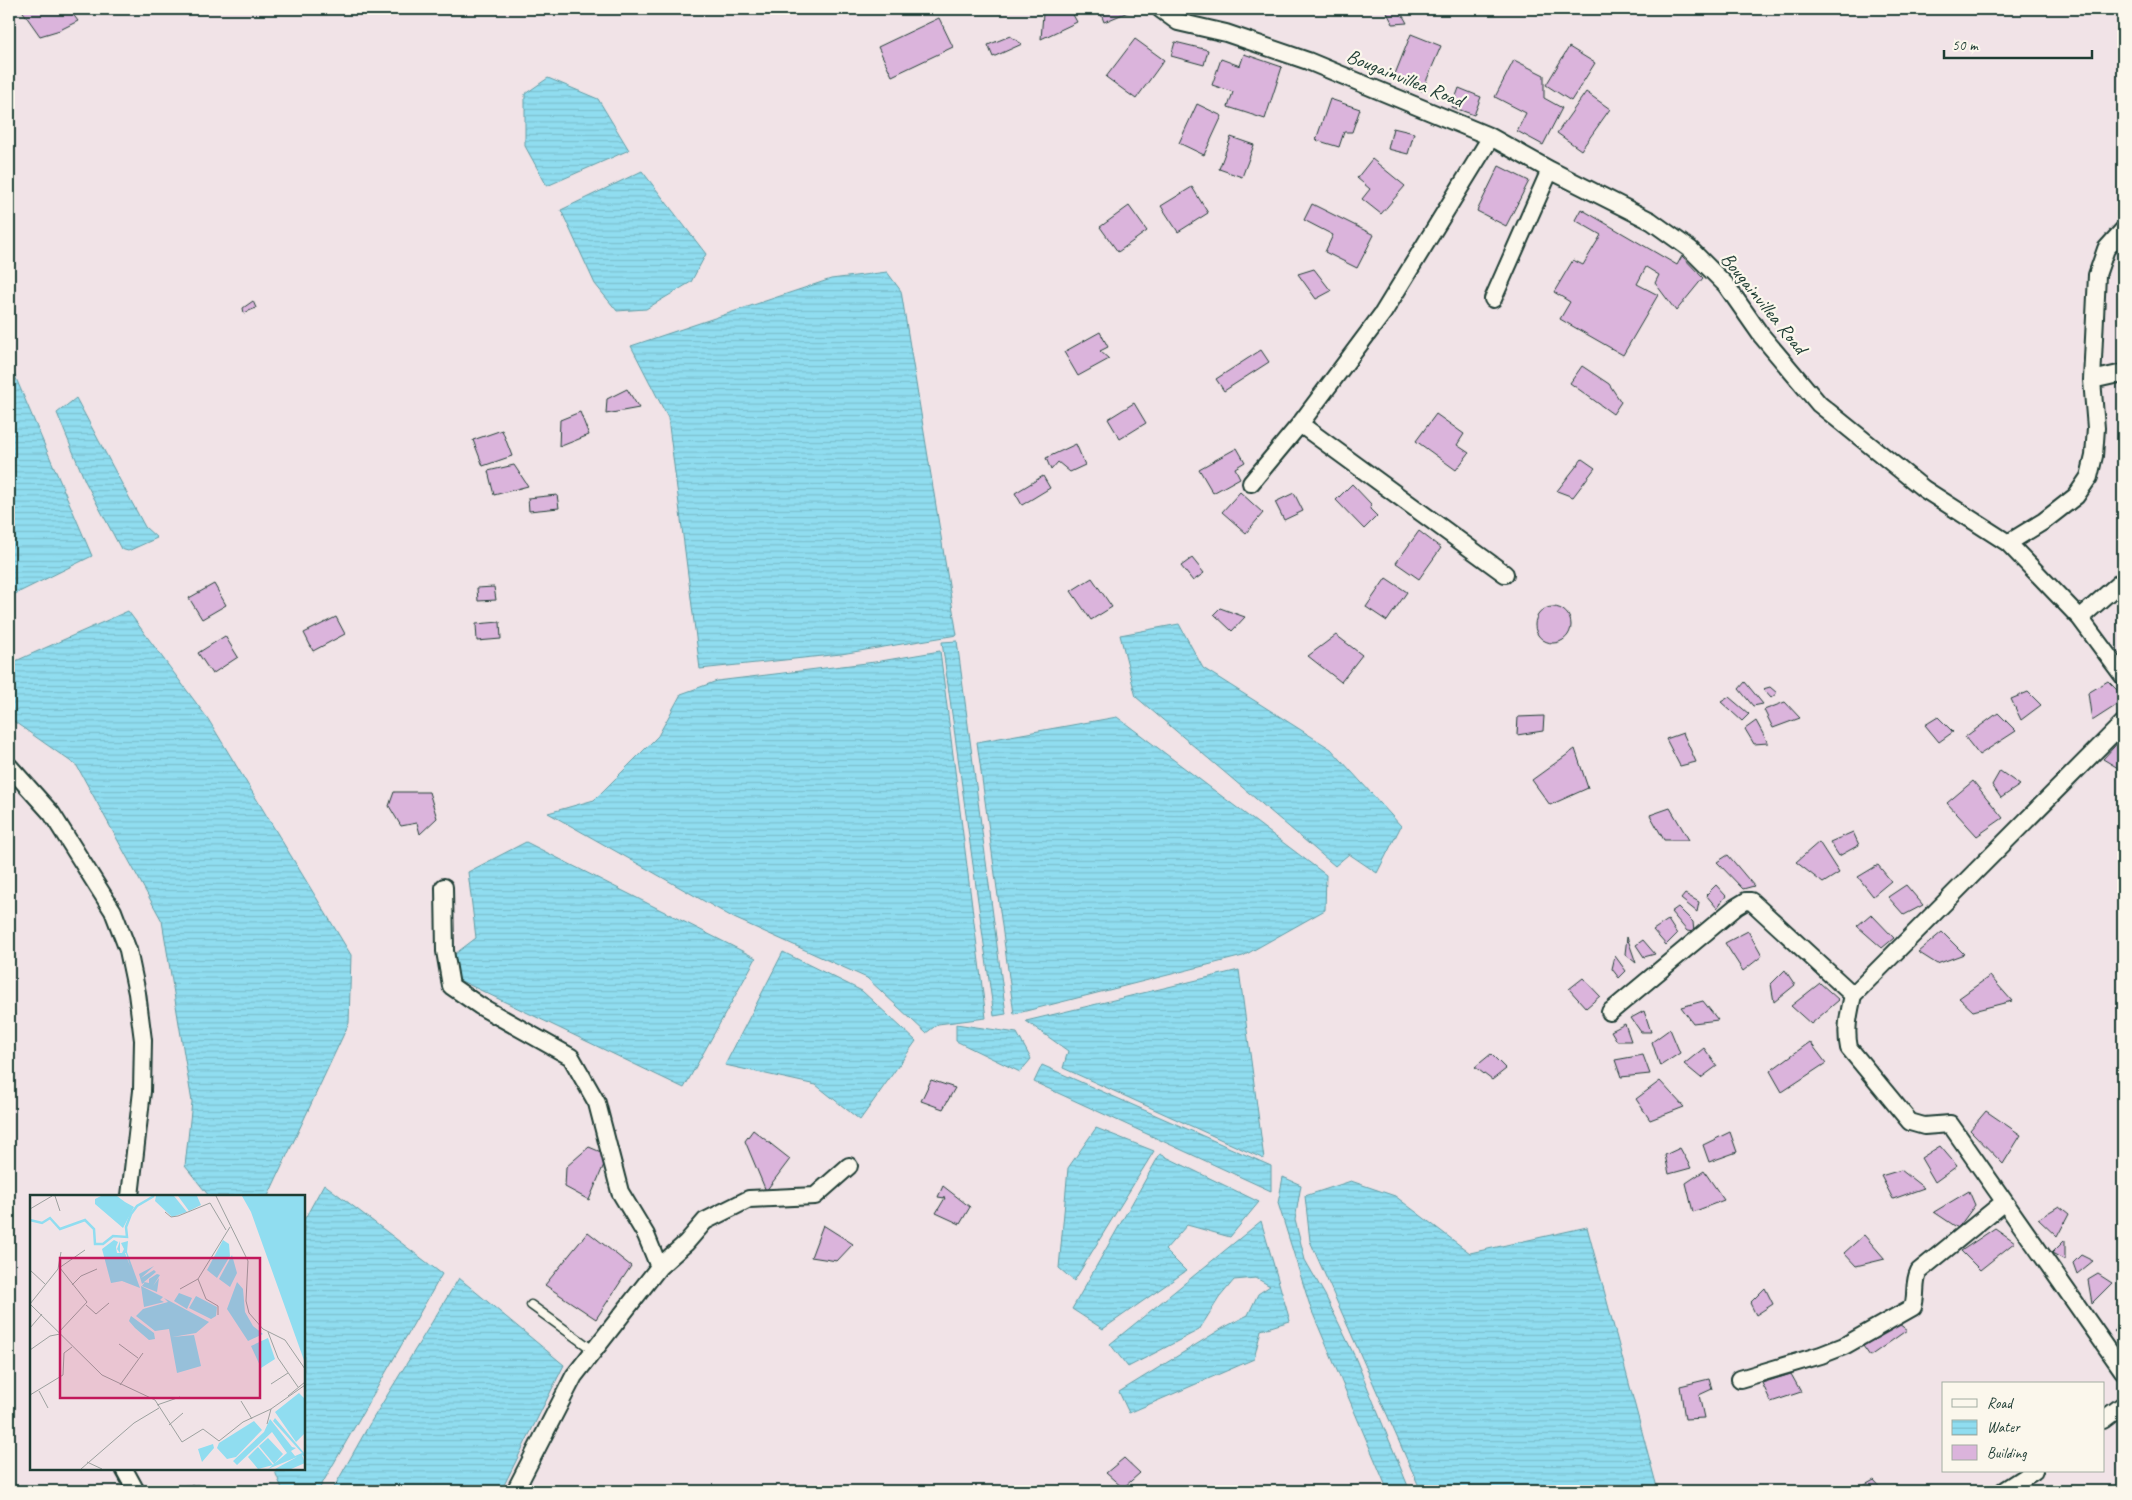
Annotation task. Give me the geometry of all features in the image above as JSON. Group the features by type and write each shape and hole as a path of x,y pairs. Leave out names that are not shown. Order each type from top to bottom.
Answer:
{"street":[{"name":"Bougainvillea Road","path":"1160,9 1178,22 1226,34 1308,61 1491,137 1550,170 1651,221 1690,249 1726,285 1761,335 1819,404 1924,489 2008,543 2080,618 2123,676"},
{"path":"1251,482 1300,424 1384,313 1491,137"},
{"path":"1493,299 1550,170"},
{"path":"2008,543 2044,521 2076,496 2089,477 2094,456 2096,428 2092,380 2097,275 2106,249 2123,230"},
{"path":"2092,380 2123,373"},
{"path":"1300,424 1504,574"},
{"path":"2080,618 2123,580"},
{"path":"2123,723 1853,995 1846,1024 1846,1037 1850,1048 1910,1122 1924,1126 1950,1124 2123,1371"},
{"path":"9,766 52,814 113,911 128,950 137,993 143,1040 142,1091 130,1195"},
{"path":"444,887 445,952 452,986 480,1006 571,1057 597,1103 620,1192 646,1235 659,1267"},
{"path":"1610,1012 1736,907 1746,901 1751,901 1853,995"},
{"path":"515,1491 566,1390 593,1350 659,1267 686,1243 705,1221 749,1199 815,1196 849,1166"},
{"path":"1740,1379 1821,1355 1844,1346 1913,1307 1915,1301 1915,1279 1919,1271 2004,1202"},
{"path":"2104,1419 2123,1405"},
{"path":"125,1470 136,1491"},
{"path":"2003,1491 2032,1472"}],"lane":[{"path":"531,1305 593,1350"},
{"path":"169,1491 197,1490"}],"water":[{"path":"548,78 598,99 629,150 547,186 525,146 525,94"},
{"path":"642,171 706,254 691,282 646,309 617,311 595,284 561,210"},
{"path":"887,272 901,291 957,635 841,654 700,669 668,418 631,346 831,279"},
{"path":"9,362 92,556 9,597"},
{"path":"76,398 145,527 157,538 128,551 121,549 85,481 57,413"},
{"path":"128,611 208,719 351,955 349,1023 268,1195 208,1195 185,1166 192,1102 162,921 77,766 9,718 9,664"},
{"path":"1179,624 1203,668 1331,749 1401,826 1377,873 1349,854 1335,866 1136,697 1120,635"},
{"path":"957,641 1006,1014 994,1016 942,642"},
{"path":"940,651 986,1018 938,1024 926,1033 867,978 734,918 548,813 594,800 658,736 681,694 717,681 875,662"},
{"path":"1117,717 1326,875 1325,910 1243,956 1014,1014 977,742"},
{"path":"526,842 756,958 684,1088 453,977 451,957 476,938 468,872"},
{"path":"783,952 862,991 916,1041 860,1120 816,1085 725,1065"},
{"path":"1239,970 1264,1159 1063,1068 1068,1051 1026,1021"},
{"path":"956,1024 1017,1033 1031,1059 1020,1072 956,1041"},
{"path":"1042,1065 1271,1166 1271,1191 1034,1082"},
{"path":"1096,1128 1154,1151 1074,1281 1059,1268 1068,1168"},
{"path":"1160,1154 1259,1202 1230,1237 1187,1225 1165,1250 1186,1271 1103,1329 1072,1309"},
{"path":"1283,1177 1301,1185 1295,1220 1305,1260 1325,1295 1355,1357 1410,1491 1388,1491 1311,1309 1278,1203"},
{"path":"1351,1181 1395,1196 1470,1253 1587,1227 1658,1491 1421,1491 1310,1241 1305,1196"},
{"path":"324,1184 442,1274 318,1491 283,1491 274,1470 305,1470 305,1218"},
{"path":"1261,1221 1290,1321 1261,1330 1254,1359 1129,1413 1119,1392 1223,1328 1248,1315 1258,1294 1270,1286 1256,1278 1234,1280 1219,1298 1199,1330 1128,1367 1110,1344"},
{"path":"459,1278 564,1365 501,1491 332,1491 369,1425"}],"building":[{"path":"21,9 69,9 78,21 60,30 40,36"},
{"path":"1055,9 1070,9 1077,22 1041,39 1043,14"},
{"path":"1099,9 1135,9 1104,22"},
{"path":"1385,9 1399,9 1407,23 1393,24"},
{"path":"939,18 953,47 892,76 878,47"},
{"path":"1411,34 1441,46 1422,91 1393,79"},
{"path":"1010,36 1022,44 993,57 988,45"},
{"path":"1135,39 1164,60 1136,99 1106,77"},
{"path":"1175,42 1208,50 1204,65 1171,56"},
{"path":"1569,47 1595,63 1571,101 1546,85"},
{"path":"1244,54 1282,67 1265,119 1228,107 1233,92 1212,85 1221,59 1240,66"},
{"path":"1514,60 1544,75 1544,98 1562,108 1543,145 1517,131 1526,113 1495,97"},
{"path":"1459,88 1481,97 1474,115 1452,107"},
{"path":"1586,92 1610,109 1581,150 1557,133"},
{"path":"1330,99 1360,109 1352,132 1344,132 1339,147 1316,140"},
{"path":"1197,104 1222,116 1204,155 1179,143"},
{"path":"1393,128 1414,133 1408,154 1388,149"},
{"path":"1231,137 1254,145 1242,177 1219,169"},
{"path":"1372,159 1405,186 1381,214 1362,199 1370,189 1357,178"},
{"path":"1499,166 1529,181 1506,226 1477,211"},
{"path":"1192,187 1208,213 1178,232 1161,206"},
{"path":"1312,204 1374,235 1357,268 1325,252 1333,235 1304,220"},
{"path":"1129,206 1147,231 1118,252 1100,227"},
{"path":"1581,209 1677,265 1682,256 1703,278 1676,311 1655,283 1659,275 1646,267 1637,284 1658,295 1623,355 1560,319 1570,302 1554,292 1573,260 1583,265 1601,235 1575,220"},
{"path":"1314,269 1331,291 1316,299 1298,274"},
{"path":"253,301 256,308 244,313 243,308"},
{"path":"1100,332 1108,347 1100,351 1109,359 1078,376 1064,352"},
{"path":"1261,350 1269,362 1224,391 1216,379"},
{"path":"1582,366 1609,384 1621,402 1613,414 1570,383"},
{"path":"627,389 639,408 606,414 607,399"},
{"path":"1134,403 1146,423 1120,439 1108,419"},
{"path":"580,412 589,435 559,447 560,420"},
{"path":"1436,414 1464,434 1457,445 1469,453 1456,470 1416,441"},
{"path":"502,430 512,456 483,466 473,440"},
{"path":"1076,444 1085,465 1070,472 1058,462 1051,470 1046,458"},
{"path":"1237,448 1245,462 1235,468 1240,478 1213,493 1199,469"},
{"path":"1582,459 1595,468 1573,497 1557,491"},
{"path":"514,465 528,486 494,495 488,471"},
{"path":"1043,476 1050,488 1022,505 1015,493"},
{"path":"1352,484 1371,504 1370,509 1377,516 1364,529 1336,500"},
{"path":"1240,492 1263,513 1246,533 1222,512"},
{"path":"1294,493 1303,511 1284,520 1275,502"},
{"path":"557,495 559,508 529,511 528,498"},
{"path":"1419,531 1441,548 1419,579 1396,563"},
{"path":"1192,558 1204,573 1193,581 1181,566"},
{"path":"1092,578 1112,607 1091,620 1071,591"},
{"path":"1386,578 1407,592 1387,621 1366,607"},
{"path":"214,584 226,605 202,619 189,598"},
{"path":"494,587 496,600 478,601 477,588"},
{"path":"1553,607 1566,612 1571,625 1566,638 1553,643 1540,638 1535,625 1540,612"},
{"path":"1220,608 1245,617 1232,631 1214,614"},
{"path":"336,617 345,634 313,651 304,633"},
{"path":"500,622 501,639 477,641 476,624"},
{"path":"1336,635 1362,655 1341,682 1308,656"},
{"path":"225,636 238,657 212,674 198,653"},
{"path":"2108,681 2123,696 2123,701 2092,721 2088,693"},
{"path":"1745,682 1763,704 1753,706 1739,689"},
{"path":"1770,687 1777,693 1771,698 1763,689"},
{"path":"2028,692 2041,705 2021,720 2011,699"},
{"path":"1729,697 1749,714 1742,721 1721,702"},
{"path":"1785,702 1800,718 1773,728 1764,710"},
{"path":"1998,713 2016,731 1979,755 1965,737"},
{"path":"1544,716 1543,731 1517,735 1518,717"},
{"path":"1938,717 1953,732 1939,742 1925,725"},
{"path":"1756,721 1768,743 1754,744 1745,729"},
{"path":"1683,733 1696,762 1680,766 1666,739"},
{"path":"2123,737 2123,771 2103,759"},
{"path":"1575,749 1588,788 1550,805 1532,780"},
{"path":"2000,771 2020,785 2001,798 1992,785"},
{"path":"1973,781 2003,818 1977,836 1947,803"},
{"path":"394,792 429,792 437,818 420,834 417,823 401,826 389,806"},
{"path":"1670,808 1689,840 1664,840 1650,815"},
{"path":"1853,832 1859,845 1839,856 1830,842"},
{"path":"1819,842 1839,873 1823,883 1796,862"},
{"path":"1728,855 1754,886 1743,889 1717,862"},
{"path":"1878,865 1891,881 1873,896 1858,877"},
{"path":"1716,885 1726,896 1717,908 1706,895"},
{"path":"1906,885 1923,905 1904,915 1888,897"},
{"path":"1685,894 1699,902 1697,912 1681,899"},
{"path":"1678,907 1693,922 1694,932 1687,931 1671,912"},
{"path":"1871,914 1894,938 1882,948 1857,926"},
{"path":"1668,920 1677,934 1666,945 1653,930"},
{"path":"1748,931 1762,956 1743,971 1725,943"},
{"path":"1942,932 1964,954 1937,964 1918,952"},
{"path":"1627,937 1636,963 1625,954"},
{"path":"1643,940 1655,954 1644,957 1636,945"},
{"path":"1615,956 1626,971 1619,978 1612,969"},
{"path":"1785,970 1795,985 1774,1002 1771,984"},
{"path":"1990,976 2012,1001 1973,1011 1959,998"},
{"path":"1583,978 1600,996 1586,1008 1569,989"},
{"path":"1820,983 1839,1000 1811,1024 1791,1006"},
{"path":"1703,1001 1718,1020 1693,1023 1681,1007"},
{"path":"1644,1011 1651,1032 1641,1032 1631,1018"},
{"path":"1625,1024 1631,1041 1617,1041 1611,1031"},
{"path":"1670,1029 1680,1053 1660,1066 1652,1042"},
{"path":"1810,1042 1826,1063 1782,1092 1770,1071"},
{"path":"1704,1048 1717,1066 1701,1078 1684,1064"},
{"path":"1491,1054 1506,1069 1492,1080 1475,1067"},
{"path":"1643,1055 1650,1074 1621,1077 1615,1060"},
{"path":"931,1080 955,1088 943,1109 921,1101"},
{"path":"1660,1081 1684,1107 1650,1120 1636,1099"},
{"path":"1986,1111 2021,1135 2003,1164 1970,1130"},
{"path":"753,1130 790,1159 766,1191 745,1141"},
{"path":"1730,1132 1737,1152 1709,1162 1703,1145"},
{"path":"1940,1146 1957,1166 1935,1182 1921,1158"},
{"path":"589,1147 608,1155 589,1200 565,1187 566,1167"},
{"path":"1680,1148 1691,1168 1669,1174 1665,1155"},
{"path":"1901,1170 1924,1188 1893,1199 1881,1176"},
{"path":"1704,1171 1724,1200 1693,1212 1686,1183"},
{"path":"943,1186 970,1207 960,1224 936,1213 945,1198 938,1197"},
{"path":"1969,1191 1975,1205 1958,1228 1934,1212"},
{"path":"2059,1206 2069,1214 2057,1237 2038,1219"},
{"path":"823,1225 853,1244 837,1261 811,1257"},
{"path":"1995,1228 2015,1242 1980,1270 1961,1251"},
{"path":"588,1232 631,1266 596,1319 545,1285"},
{"path":"1864,1235 1885,1259 1856,1266 1844,1253"},
{"path":"2065,1240 2065,1260 2052,1253"},
{"path":"2081,1255 2093,1261 2077,1274 2073,1263"},
{"path":"2098,1274 2112,1283 2092,1303 2088,1280"},
{"path":"1765,1288 1773,1304 1756,1315 1750,1303"},
{"path":"1899,1324 1907,1330 1870,1356 1863,1346"},
{"path":"2123,1325 2123,1340 2114,1331"},
{"path":"1791,1374 1801,1392 1771,1402 1762,1383"},
{"path":"1709,1379 1712,1389 1699,1395 1704,1418 1685,1419 1680,1386"},
{"path":"1124,1458 1140,1473 1123,1488 1106,1473"},
{"path":"1874,1480 1884,1491 1854,1491"}]}
